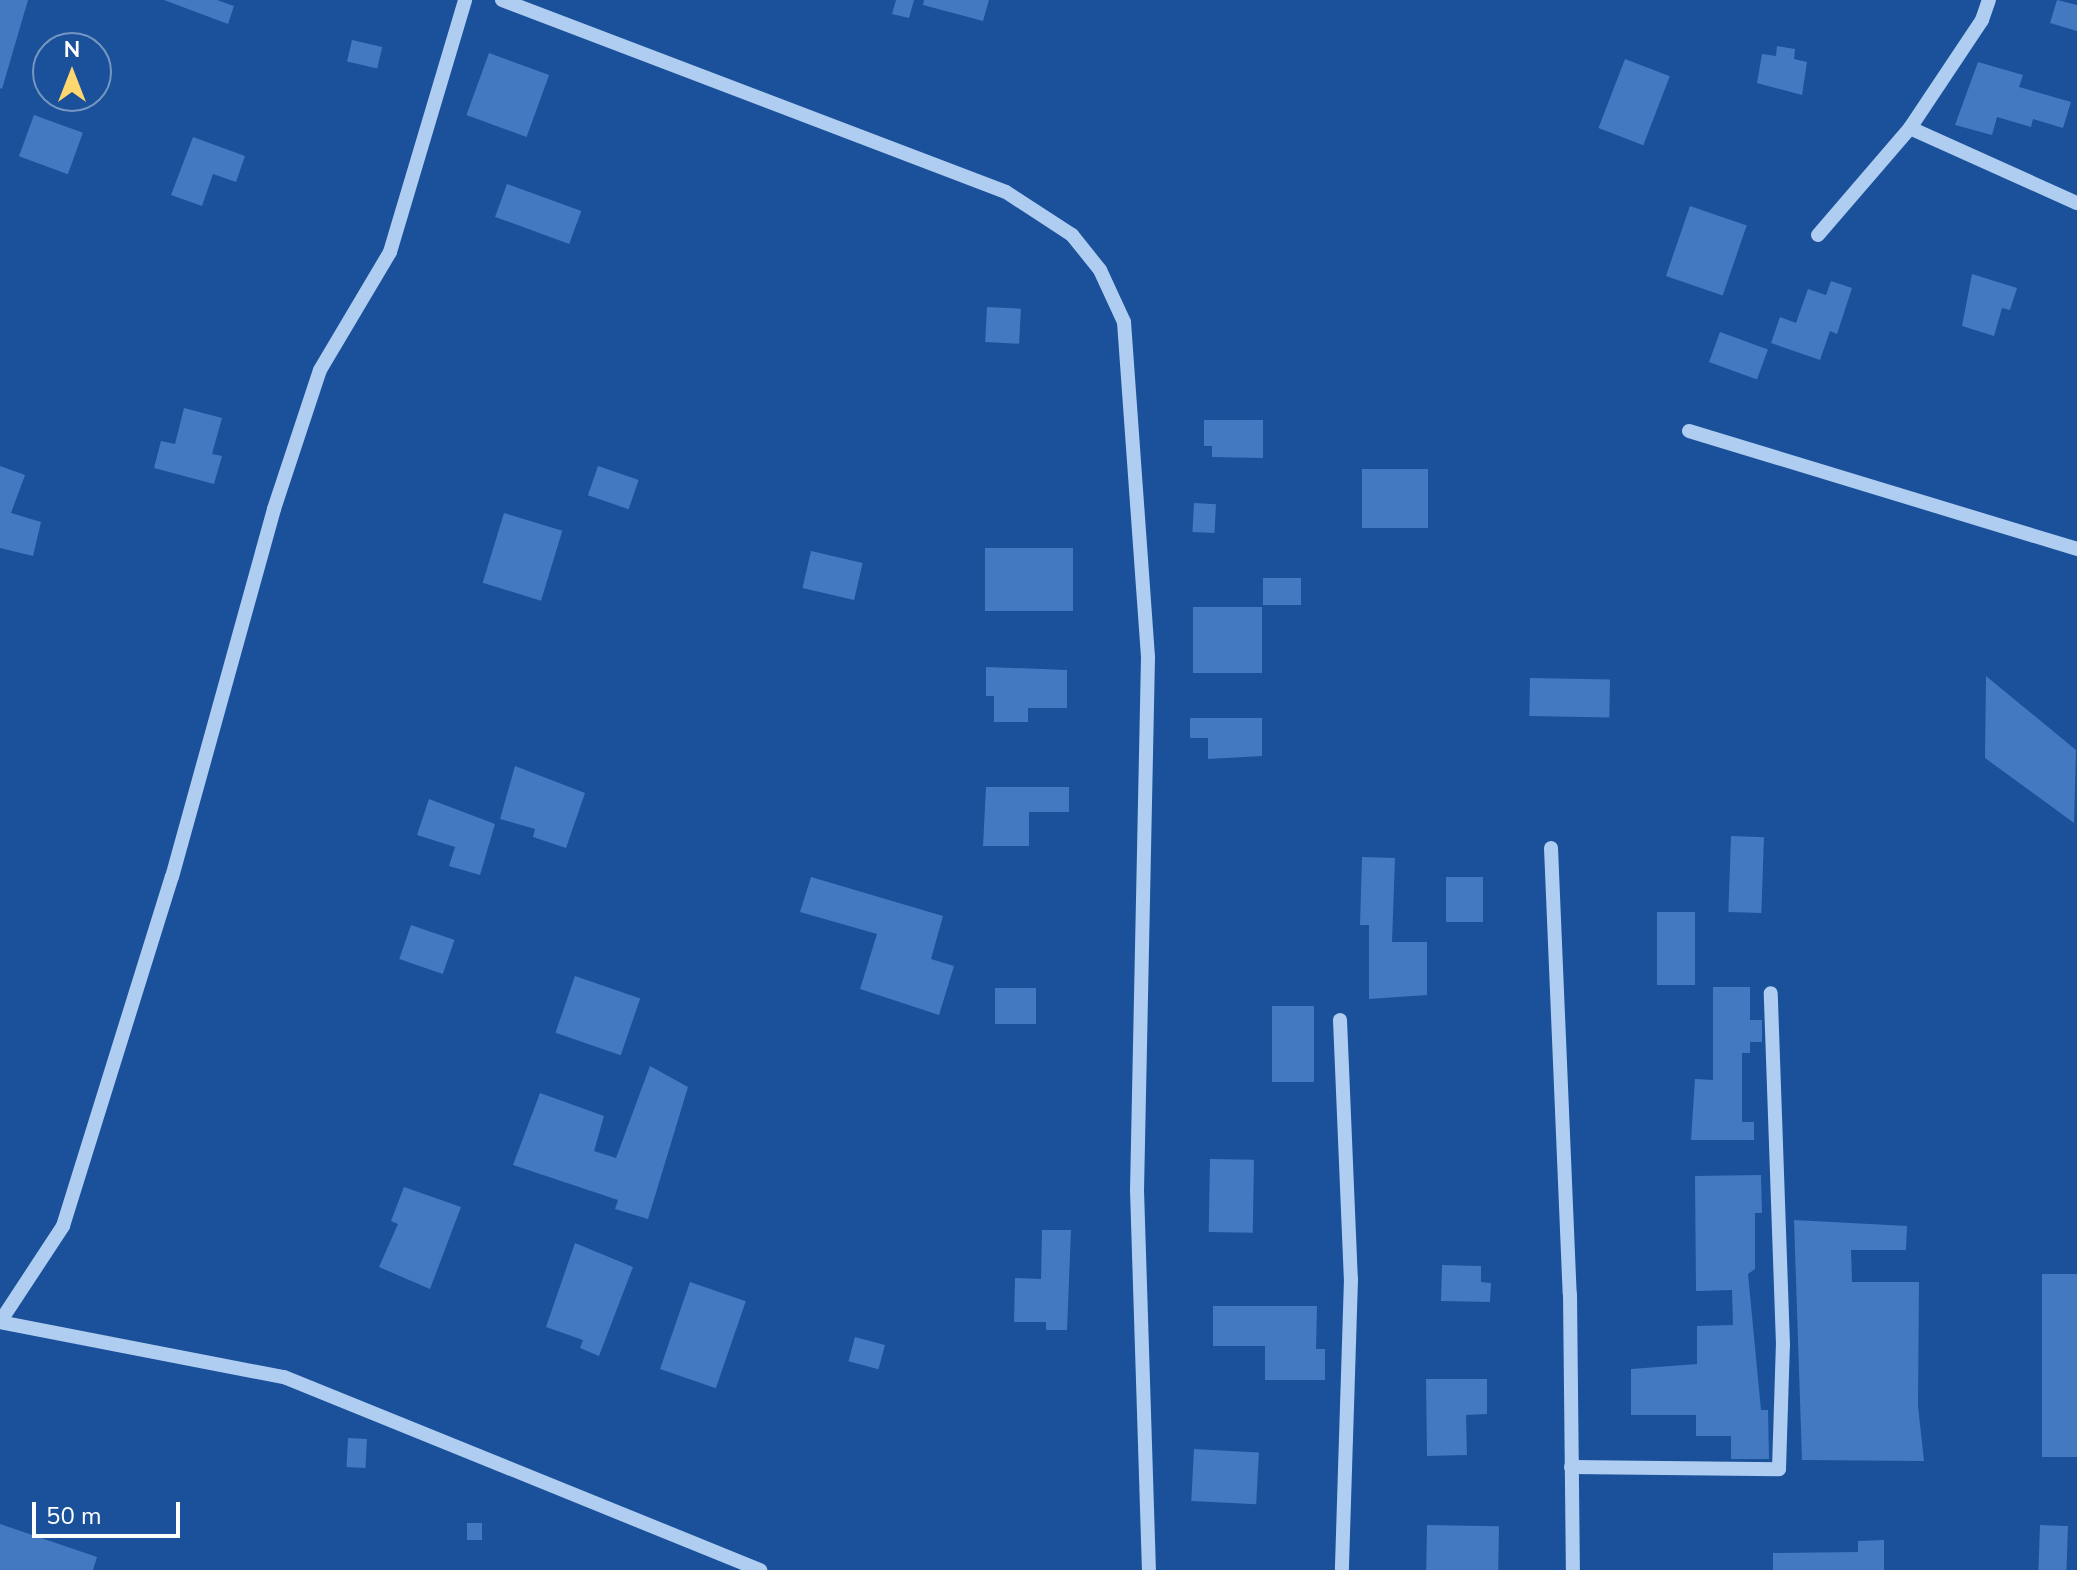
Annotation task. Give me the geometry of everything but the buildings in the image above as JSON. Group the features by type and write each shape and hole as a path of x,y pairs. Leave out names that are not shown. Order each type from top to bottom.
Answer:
{"street":[{"path":"465,0 390,252 320,370 274,509 172,877 63,1226 0,1322 284,1377 760,1570"},
{"path":"502,0 1006,192 1072,235 1100,270 1124,322 1148,657 1137,1190 1149,1570"},
{"path":"1818,235 1910,128 1982,20 1989,0"},
{"path":"1910,128 2077,203"},
{"path":"1689,431 2077,549"},
{"path":"1551,848 1570,1294 1573,1570"},
{"path":"1571,1467 1779,1469 1783,1345 1771,993"},
{"path":"1340,1020 1351,1279 1342,1570"}]}
